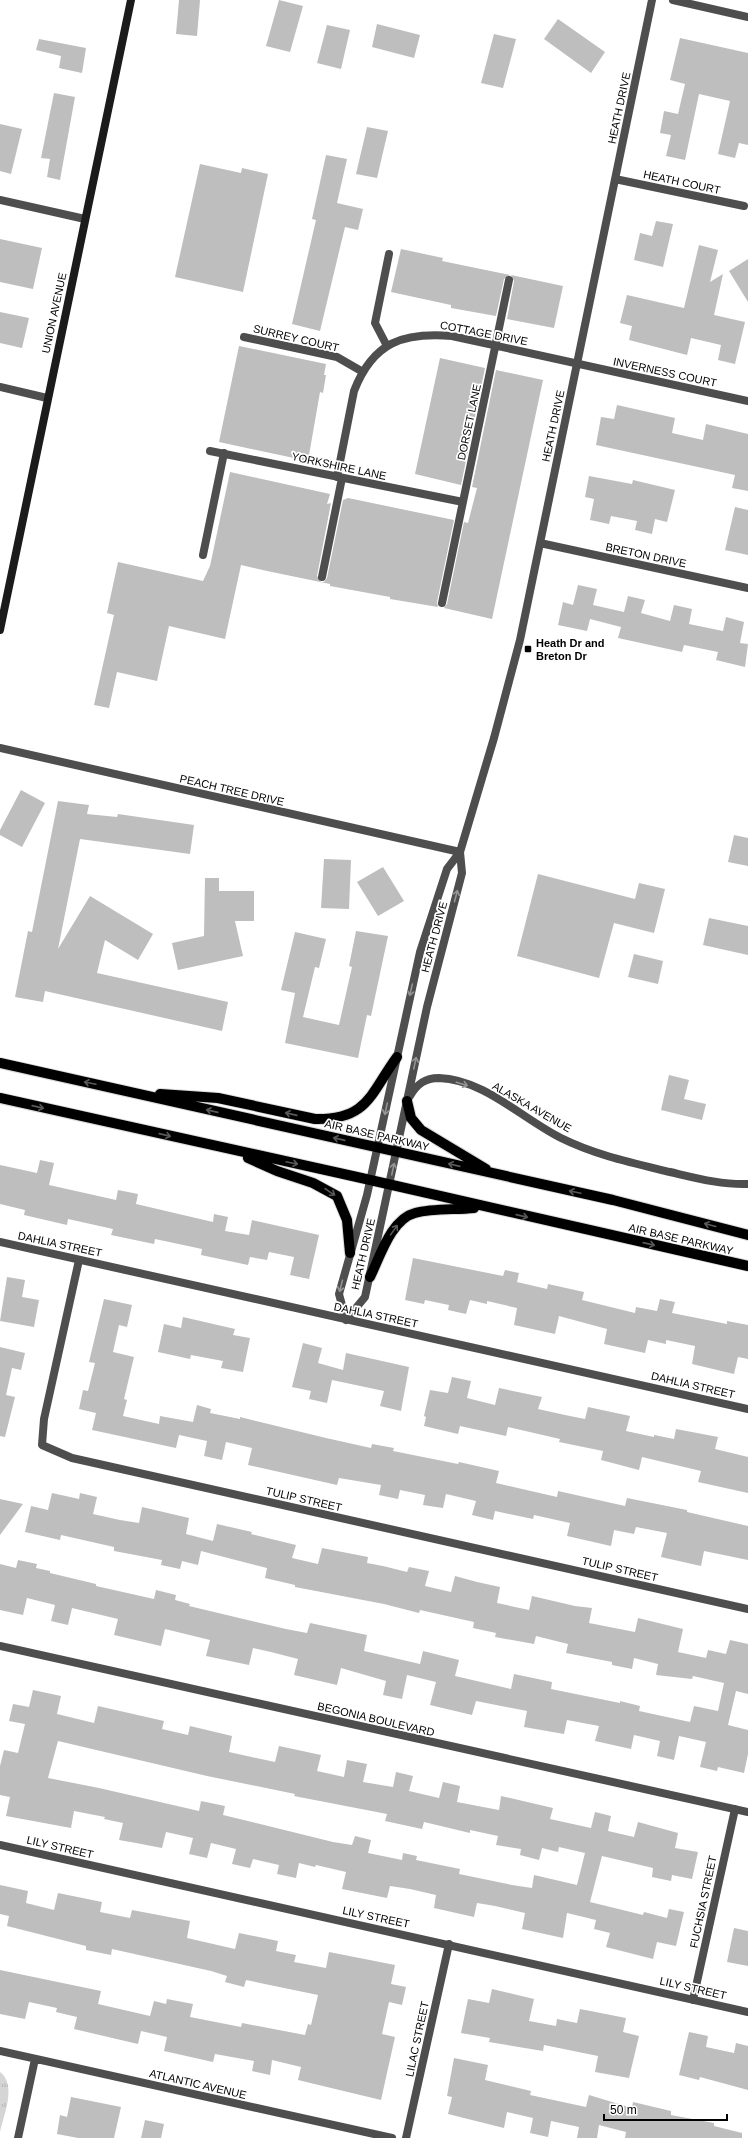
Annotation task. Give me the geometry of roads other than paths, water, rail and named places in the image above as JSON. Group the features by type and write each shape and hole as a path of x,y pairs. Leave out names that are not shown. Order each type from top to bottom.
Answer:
{"main road":[{"path":"128,1091 218,1098 315,1119 330,1120 345,1116 366,1103 397,1057"},
{"name":"AIR BASE PARKWAY","path":"0,1063 613,1200 748,1235"},
{"name":"AIR BASE PARKWAY","path":"0,1098 748,1266"},
{"path":"407,1101 410,1118 420,1130 492,1174"},
{"path":"230,1150 277,1171 313,1183 337,1196 347,1220 350,1253"},
{"path":"370,1277 392,1232 402,1220 414,1213 484,1207"}],"street":[{"name":"UNION AVENUE","path":"0,630 47,398 131,0"},
{"name":"HEATH DRIVE","path":"346,1320 365,1297 436,972 462,873 460,852 494,738 518,647 578,364 652,0"},
{"path":"673,0 748,17"},
{"name":"HEATH COURT","path":"615,179 744,206"},
{"path":"0,200 85,219"},
{"path":"387,346 375,323 389,254"},
{"name":"DORSET LANE","path":"442,603 509,280"},
{"name":"COTTAGE DRIVE","path":"322,577 354,391 363,372 378,352 387,346 413,336 452,336 578,364"},
{"name":"SURREY COURT","path":"244,337 336,357 363,372"},
{"name":"INVERNESS COURT","path":"578,364 748,401"},
{"path":"0,387 47,398"},
{"name":"YORKSHIRE LANE","path":"210,451 463,502"},
{"path":"203,555 224,453"},
{"name":"BRETON DRIVE","path":"540,543 748,588"},
{"name":"PEACH TREE DRIVE","path":"0,748 460,852"},
{"name":"HEATH DRIVE","path":"346,1320 339,1294 370,1180 408,1002 426,931 447,868 460,852"},
{"name":"ALASKA AVENUE","path":"407,1101 415,1088 424,1080 440,1078 462,1083 488,1093 561,1138 615,1159 718,1182 748,1184"},
{"name":"DAHLIA STREET","path":"0,1242 748,1409"},
{"name":"TULIP STREET","path":"79,1260 44,1419 42,1445 80,1460 748,1609"},
{"name":"BEGONIA BOULEVARD","path":"0,1646 748,1812"},
{"name":"FUCHSIA STREET","path":"693,2000 735,1810"},
{"name":"LILY STREET","path":"0,1845 449,1944 748,2012"},
{"name":"LILAC STREET","path":"406,2138 449,1944"},
{"name":"ATLANTIC AVENUE","path":"0,2051 392,2138"},
{"path":"18,2138 35,2059"}],"place":[{"name":"Heath Dr and Breton Dr","path":"528,649"}]}
